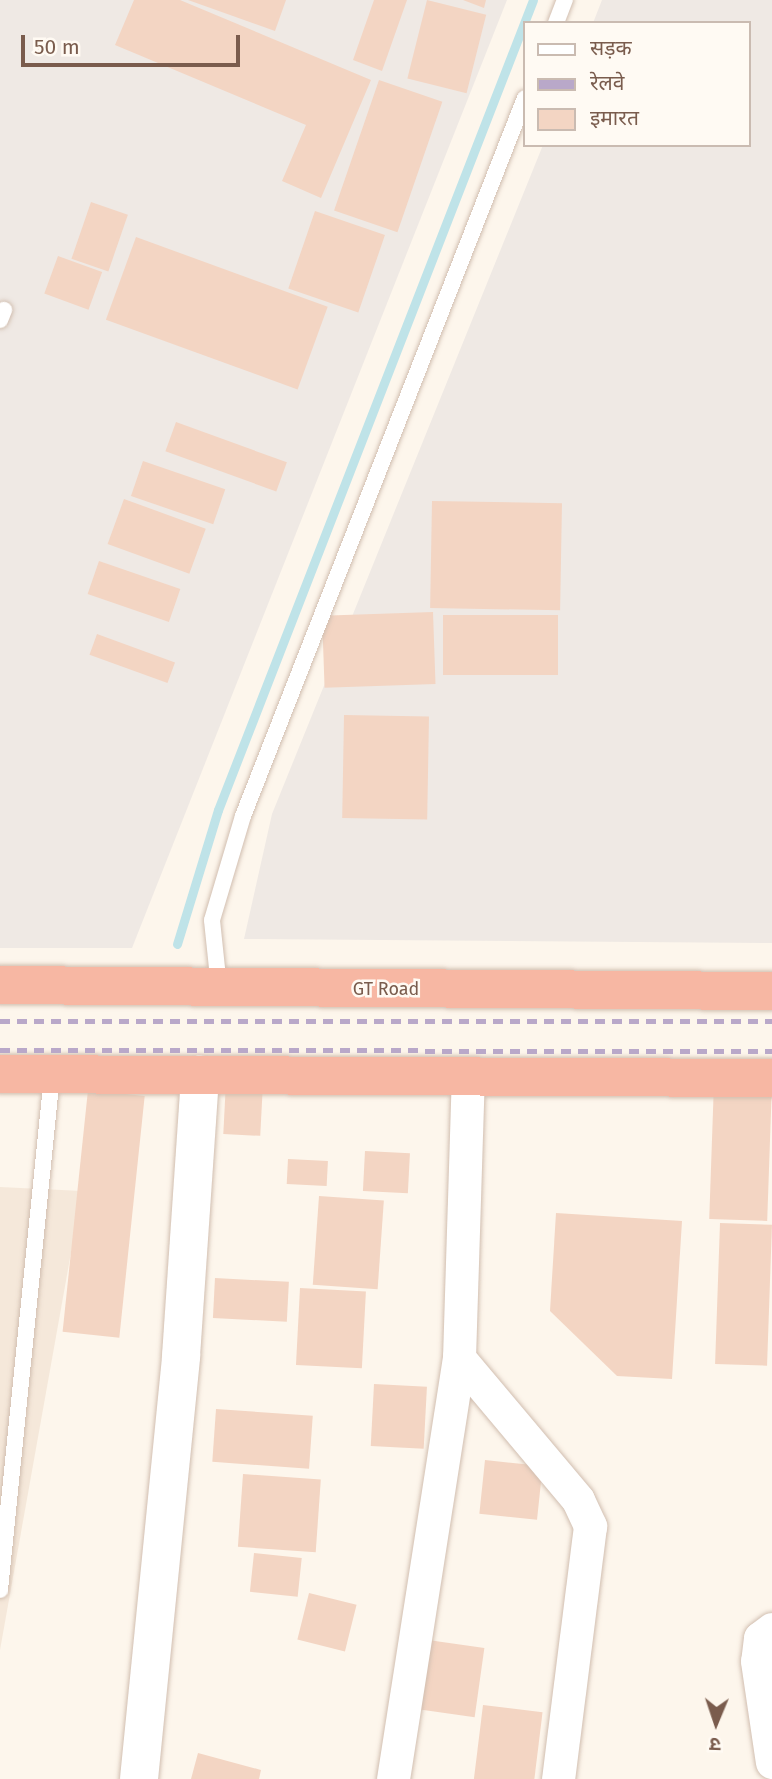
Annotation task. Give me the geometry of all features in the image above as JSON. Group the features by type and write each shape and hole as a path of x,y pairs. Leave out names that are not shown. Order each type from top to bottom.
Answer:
{"highway":[{"name":"GT Road","path":"0,985 772,992"},
{"path":"0,1074 772,1078"}],"street":[{"path":"139,1779 181,1356 200,1075"},
{"path":"393,1779 459,1358 468,1076"},
{"path":"459,1358 578,1500 590,1526 558,1779"},
{"path":"772,1629 760,1638 757,1661 772,1762"}],"lane":[{"path":"557,21 565,0"},
{"path":"219,987 212,920 243,816 524,101"},
{"path":"0,1590 52,1074"}],"shaded area":[{"path":"0,0 507,0 132,948 0,948"},
{"path":"602,0 772,0 772,943 244,939 272,814 542,147 751,147 751,21 594,21"},
{"path":"0,1187 82,1191 0,1650"}],"building":[{"path":"134,0 180,0 371,80 321,198 282,181 306,125 115,45"},
{"path":"188,0 286,0 275,31"},
{"path":"374,0 407,0 382,71 353,60"},
{"path":"427,0 486,15 467,93 407,79"},
{"path":"463,0 486,0 484,8"},
{"path":"379,80 442,102 397,232 334,210"},
{"path":"91,202 128,215 108,271 71,259"},
{"path":"315,211 385,235 358,313 288,289"},
{"path":"136,237 328,307 298,389 106,320"},
{"path":"58,256 102,272 88,310 44,294"},
{"path":"176,422 287,462 276,491 165,451"},
{"path":"143,461 225,489 213,524 131,496"},
{"path":"124,499 206,529 189,574 108,544"},
{"path":"432,501 562,503 560,610 430,608"},
{"path":"99,561 180,589 169,622 88,594"},
{"path":"433,612 436,684 325,688 322,616"},
{"path":"443,615 558,615 558,675 443,675"},
{"path":"97,634 175,662 167,683 89,655"},
{"path":"344,715 429,716 427,819 342,818"},
{"path":"226,1082 263,1084 260,1136 223,1134"},
{"path":"714,1082 772,1084 767,1221 709,1219"},
{"path":"88,1090 145,1096 119,1338 63,1332"},
{"path":"365,1151 410,1153 408,1193 363,1191"},
{"path":"288,1159 328,1161 327,1186 287,1184"},
{"path":"319,1196 384,1201 378,1289 313,1285"},
{"path":"556,1213 682,1221 672,1379 617,1376 550,1311"},
{"path":"720,1223 772,1225 767,1366 715,1364"},
{"path":"215,1278 289,1282 287,1322 213,1318"},
{"path":"300,1288 366,1291 362,1368 296,1365"},
{"path":"374,1384 427,1387 424,1449 371,1446"},
{"path":"216,1409 313,1416 309,1469 212,1462"},
{"path":"485,1460 543,1466 537,1520 479,1514"},
{"path":"243,1474 321,1479 316,1552 238,1547"},
{"path":"254,1553 302,1558 298,1597 250,1592"},
{"path":"309,1593 357,1605 345,1651 297,1640"},
{"path":"421,1639 484,1648 475,1717 411,1708"},
{"path":"483,1705 543,1712 534,1779 474,1779"},
{"path":"198,1753 261,1770 259,1779 191,1779"}],"waterway":[{"path":"525,21 533,0"},
{"path":"177,944 218,810 524,23"}],"railway":[{"path":"0,1021 772,1021"},
{"path":"0,1050 772,1051"}]}
